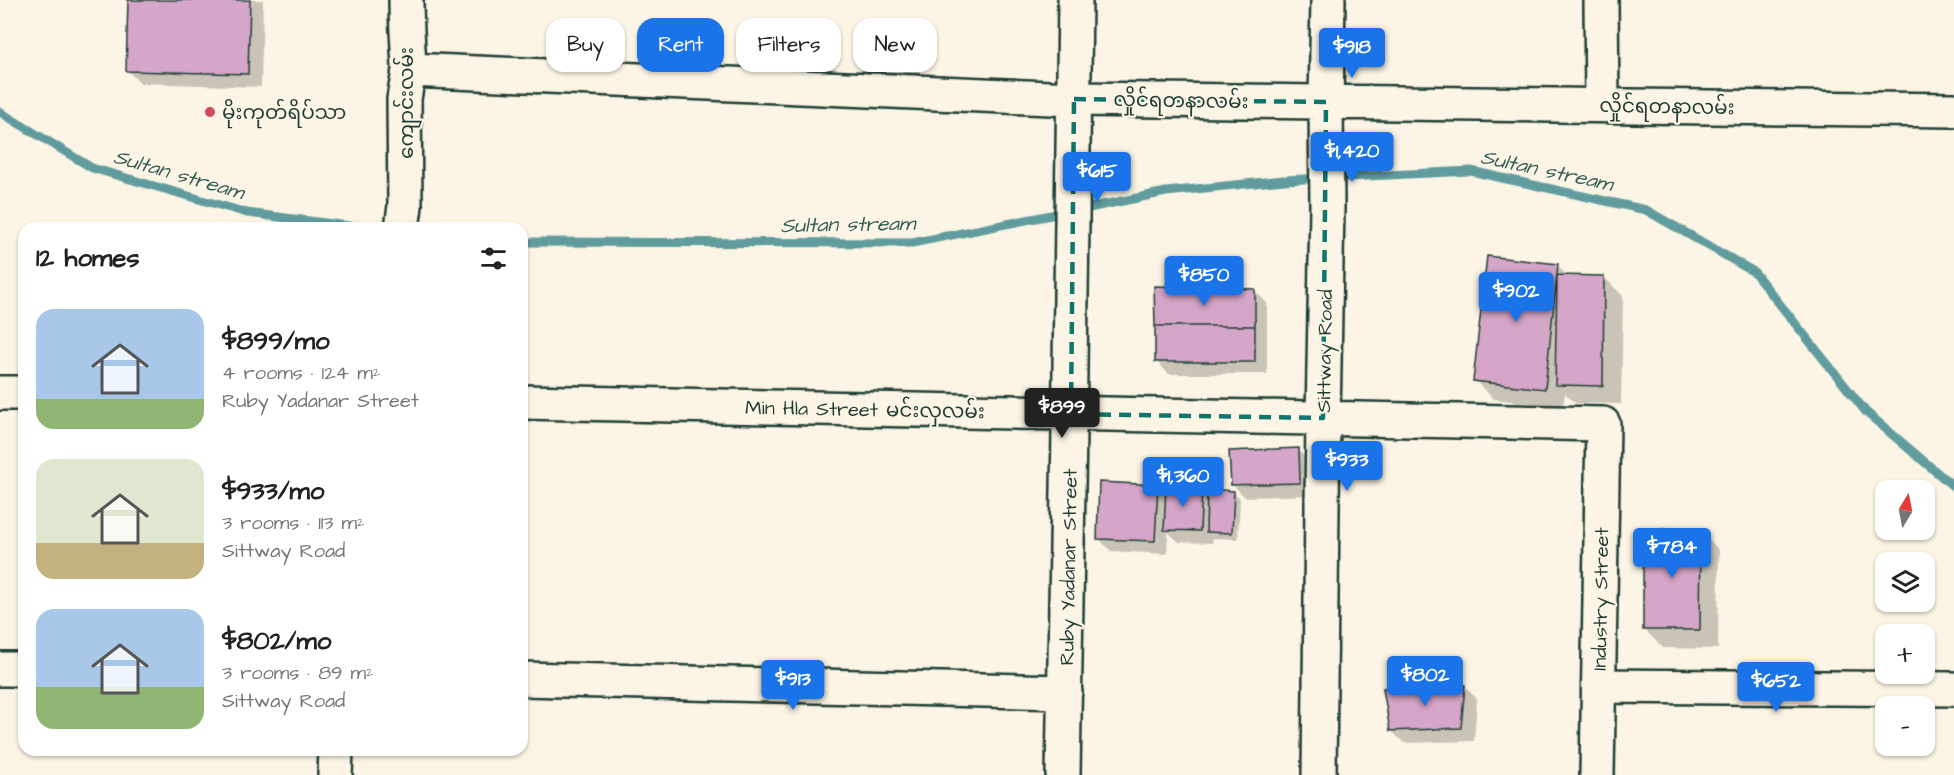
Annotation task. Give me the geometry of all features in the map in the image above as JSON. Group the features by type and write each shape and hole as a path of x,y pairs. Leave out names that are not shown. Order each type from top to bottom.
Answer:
{"street":[{"name":"ကျောင်းလမ်း","path":"404,217 404,100 409,70 406,0"},
{"name":"Ruby Yadanar Street","path":"1063,775 1071,414 1071,178 1076,0"},
{"name":"Sittway Road","path":"1319,775 1328,0"},
{"path":"1601,0 1602,105"},
{"name":"လှိုင်ရတနာလမ်း","path":"409,70 1074,99 1954,110"},
{"path":"0,393 18,393"},
{"name":"Min Hla Street မင်းလှလမ်း","path":"528,402 1603,424"},
{"name":"Industry Street","path":"1598,775 1603,424"},
{"path":"0,669 18,669"},
{"path":"528,679 1065,692"},
{"path":"1599,686 1954,689"},
{"path":"335,775 336,756"}],"highlighted area":[{"path":"1074,99 1326,102 1323,418 1071,414"}],"building":[{"path":"128,0 250,0 248,74 126,71"},
{"path":"1487,256 1558,264 1545,389 1473,381"},
{"path":"1557,275 1604,276 1603,386 1555,385"},
{"path":"1154,286 1255,289 1255,326 1155,326"},
{"path":"1155,326 1255,326 1255,362 1155,362"},
{"path":"1299,448 1300,483 1231,485 1229,451"},
{"path":"1099,482 1158,485 1155,541 1097,539"},
{"path":"1166,486 1202,487 1200,531 1164,530"},
{"path":"1207,489 1234,491 1232,533 1206,532"},
{"path":"1643,529 1701,529 1700,630 1643,630"},
{"path":"1465,685 1461,728 1390,731 1383,688"}],"waterway":[{"name":"Sultan stream","path":"0,112 92,168 247,213 317,222"},
{"name":"Sultan stream","path":"1079,210 1166,192 1284,180 1471,171 1646,210 1754,272 1866,412 1954,487"},
{"name":"Sultan stream","path":"528,242 912,243 1066,212"}],"place":[{"name":"မိုးကုတ်ရိပ်သာ","path":"210,112"}]}
